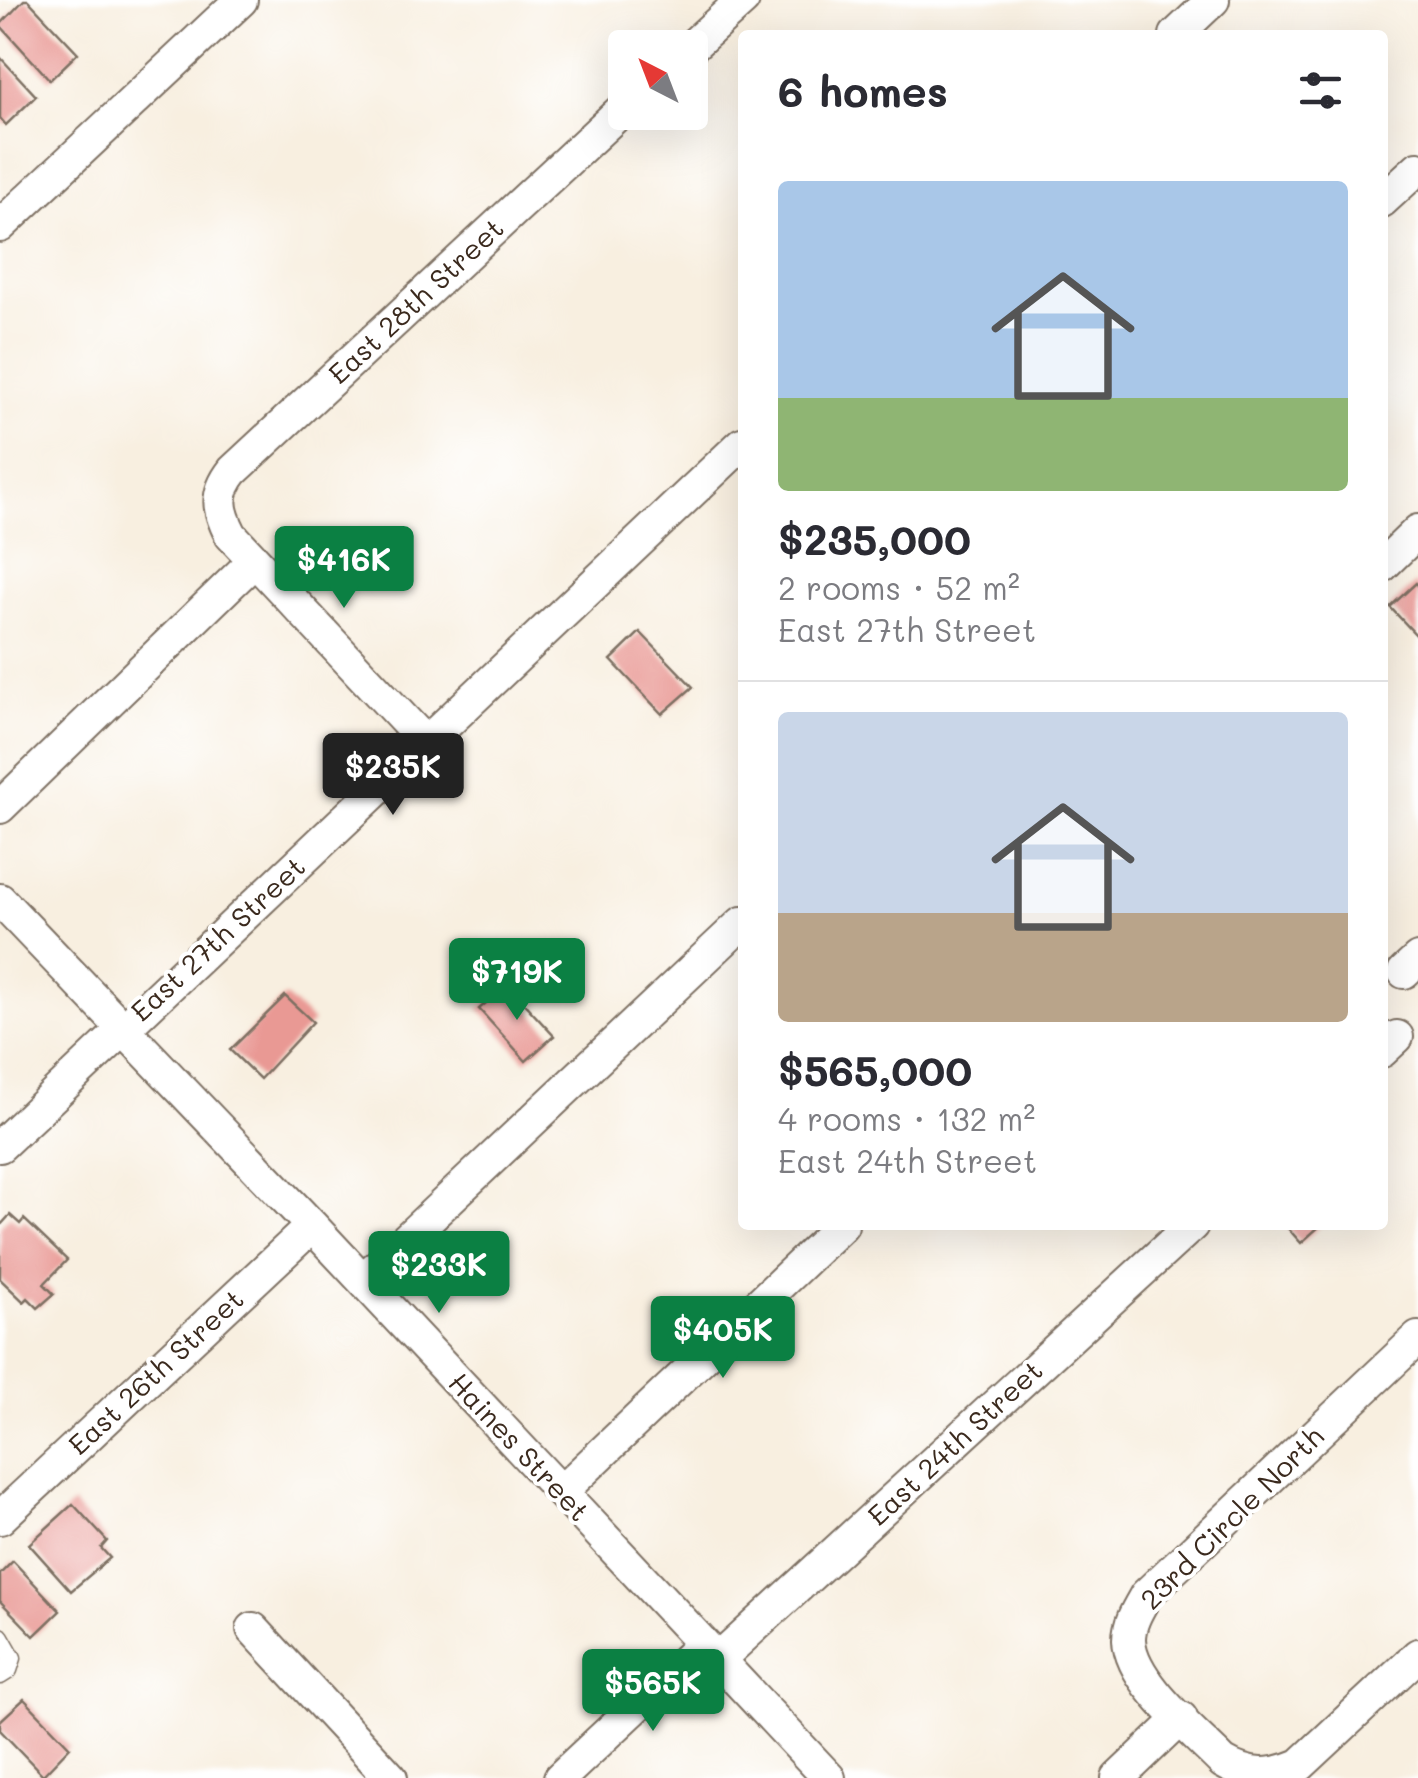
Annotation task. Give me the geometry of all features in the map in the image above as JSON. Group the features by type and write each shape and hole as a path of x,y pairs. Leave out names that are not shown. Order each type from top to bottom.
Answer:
{"street":[{"path":"0,226 241,0"},
{"path":"708,32 743,0"},
{"path":"1181,30 1213,0"},
{"name":"East 28th Street","path":"254,561 231,535 218,501 222,486 233,471 608,123"},
{"path":"1388,196 1418,168"},
{"name":"East 27th Street","path":"0,1146 738,448"},
{"path":"1388,560 1418,532"},
{"path":"0,808 254,561 426,744"},
{"name":"Haines Street","path":"0,900 363,1280 829,1778"},
{"path":"363,1280 738,926"},
{"name":"East 26th Street","path":"0,1518 312,1226"},
{"path":"560,1492 837,1230"},
{"name":"East 24th Street","path":"560,1778 711,1652 1186,1230"},
{"name":"23rd Circle North","path":"1418,1338 1146,1595 1133,1618 1129,1639 1144,1679 1223,1762 1239,1772 1257,1776 1280,1774 1300,1765 1418,1655"},
{"path":"253,1629 391,1778"},
{"path":"1118,1778 1181,1718"}],"lane":[{"path":"0,1637 12,1658 8,1670 0,1675"}],"building":[{"path":"24,0 78,53 50,80 0,25"},
{"path":"0,57 36,96 6,125 0,118"},
{"path":"1418,585 1418,637 1390,607"},
{"path":"640,632 693,687 662,714 611,660"},
{"path":"507,985 554,1036 526,1061 479,1009"},
{"path":"285,996 313,1022 260,1079 230,1050"},
{"path":"10,1215 20,1224 24,1219 67,1260 44,1284 54,1294 38,1308 28,1298 24,1302 0,1279 0,1226"},
{"path":"1289,1230 1315,1230 1301,1243"},
{"path":"73,1504 107,1541 101,1548 110,1558 71,1591 29,1544"},
{"path":"13,1561 60,1611 34,1636 0,1601 0,1574"},
{"path":"24,1699 70,1747 43,1775 0,1730 0,1721"}]}
